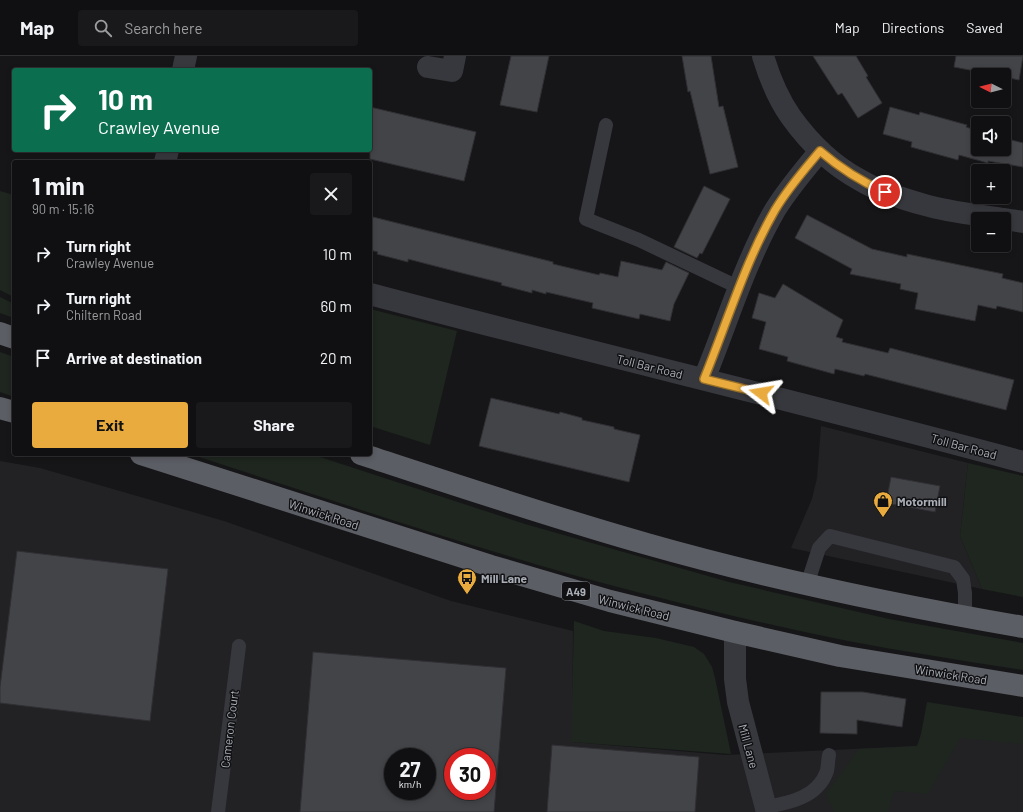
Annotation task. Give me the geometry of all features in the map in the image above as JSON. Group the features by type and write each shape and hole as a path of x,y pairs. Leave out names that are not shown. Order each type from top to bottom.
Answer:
{"highway":[{"path":"0,333 12,337"},
{"path":"0,408 12,411"},
{"path":"0,415 12,418"},
{"name":"Winwick Road","path":"147,456 491,566 610,601 840,656 1023,686"},
{"path":"367,456 469,490 626,538 807,585 965,617 1023,627"}],"street":[{"path":"183,68 186,56"},
{"path":"428,67 452,71 455,56"},
{"path":"763,56 770,78 790,116 820,151 839,167 860,180 885,192 927,206 971,213"},
{"path":"704,379 760,239 776,209 792,184 820,151"},
{"path":"1011,220 1023,222"},
{"name":"Toll Bar Road","path":"372,295 540,339 876,422 1023,462"},
{"name":"Mill Lane","path":"736,632 735,673 738,702 766,809"}],"lane":[{"path":"606,125 586,219 639,240 740,288"},
{"path":"807,585 820,548 830,536 954,567 963,579 966,593 965,617"},
{"name":"Cameron Court","path":"218,812 239,646"},
{"path":"766,809 797,800 811,793 821,783 827,770 829,755"}],"shaded area":[{"path":"0,191 12,194 12,296 0,290"},
{"path":"0,297 12,303 12,317 0,313"},
{"path":"372,310 457,331 430,445 372,427"},
{"path":"0,352 12,356 12,396 0,392"},
{"name":"Motormill","path":"821,426 968,463 960,536 982,589 791,548 812,499 817,478"},
{"path":"196,456 317,456 525,524 729,582 889,619 1023,643 1023,670 848,641 742,618 637,592 524,561"},
{"path":"0,461 40,468 224,521 451,601 573,631 572,742 725,755 917,746 948,731 1023,739 1023,812 0,812"},
{"path":"968,463 1023,476 1023,597 982,589 960,536"},
{"path":"574,621 604,631 656,638 694,647 704,654 712,667 715,678 731,754 571,742"},
{"path":"927,702 1023,717 1023,744 960,738 928,794 894,791 888,812 834,812 826,794 859,749 917,746 921,734"}],"building":[{"path":"511,56 549,56 537,112 500,105"},
{"path":"682,56 711,56 719,107 723,106 738,167 710,174 690,91 688,92"},
{"path":"813,56 856,56 868,76 866,77 882,103 858,118 842,93 838,95"},
{"path":"956,56 1023,56 1019,80 1011,78 1011,68 971,68 971,70 954,67"},
{"path":"372,107 476,132 464,181 370,159 370,152 372,152"},
{"path":"890,107 919,115 920,112 967,125 966,127 971,129 971,156 1011,156 1011,140 1023,143 1023,167 988,161 988,163 959,155 958,160 911,147 912,142 883,134"},
{"path":"704,186 730,199 702,254 700,253 697,258 674,247"},
{"path":"807,215 872,249 907,257 907,254 1003,274 1002,278 1023,283 1023,312 997,306 996,309 978,305 975,321 915,309 918,293 900,289 901,284 850,274 852,269 795,238"},
{"path":"373,217 599,275 600,273 618,277 621,261 662,270 666,262 689,273 674,304 670,321 640,314 639,319 592,308 593,303 546,292 546,294 532,290 532,293 501,285 502,283 408,259 408,262 377,254 378,252 372,250"},
{"path":"783,284 843,320 836,337 843,339 842,342 888,353 890,348 1014,380 1006,410 865,374 864,376 835,369 834,374 787,361 788,357 759,349 766,322 752,318 759,293 775,298"},
{"path":"491,398 559,414 560,412 582,418 582,420 614,427 614,429 640,435 629,482 479,446"},
{"path":"891,477 940,486 935,512 886,503"},
{"path":"17,551 168,569 150,721 0,703 0,687"},
{"path":"313,652 506,668 496,788 496,748 444,748 444,800 495,800 494,812 300,812"},
{"path":"821,692 863,692 906,699 902,727 857,720 857,734 820,733"},
{"path":"552,745 699,757 695,812 547,812"}],"place":[{"name":"Motormill","path":"883,518"},
{"name":"Mill Lane","path":"467,595"}],"route":[{"path":"761,393 704,379 760,239 776,209 792,184 820,151 839,167 860,180 885,192"}]}
